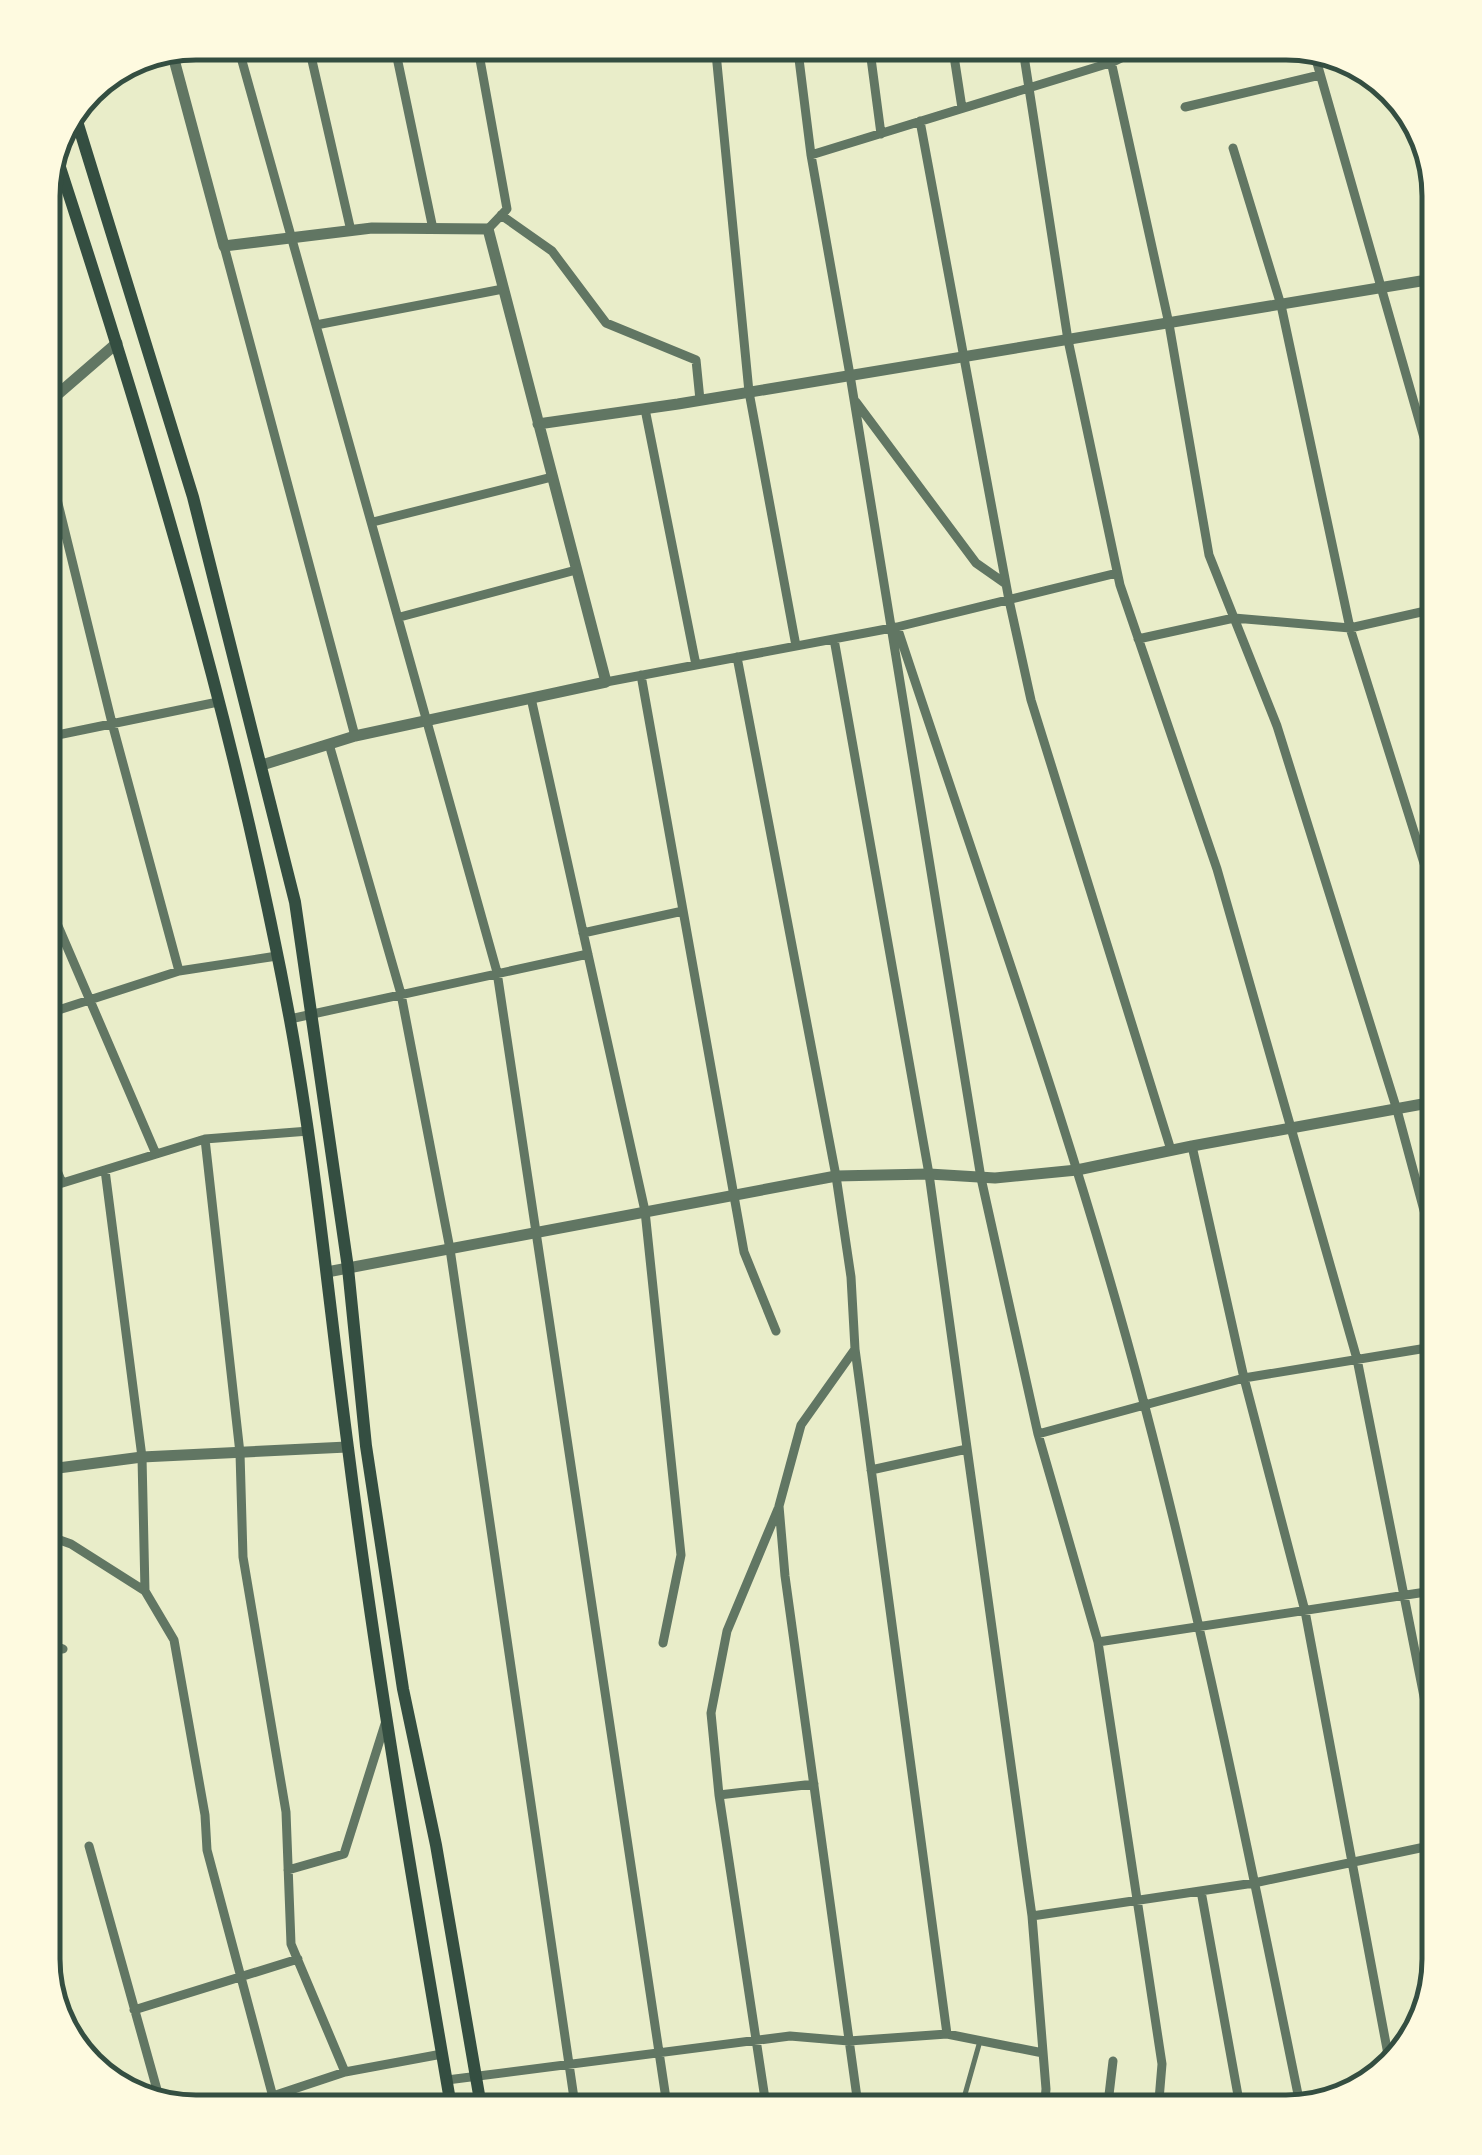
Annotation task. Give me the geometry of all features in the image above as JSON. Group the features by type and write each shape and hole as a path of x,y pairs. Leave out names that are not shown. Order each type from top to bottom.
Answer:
{"main road":[{"path":"79,128 193,497 295,902 348,1268 366,1446 403,1689 436,1845 480,2095"},
{"path":"62,176 117,343 218,702 290,1019 309,1131 386,1721 449,2095"}],"street":[{"path":"243,60 497,972 665,2095"},
{"path":"312,60 352,230"},
{"path":"398,60 432,229"},
{"path":"480,60 507,208 488,230"},
{"path":"717,60 749,392 796,646"},
{"path":"799,60 811,155 894,627 981,1178 1038,1434 1098,1642 1162,2064 1159,2095"},
{"path":"871,60 881,134"},
{"path":"955,60 962,108"},
{"path":"1025,60 1068,340 1117,573 1217,869 1294,1128 1357,1360 1422,1686"},
{"path":"811,155 1117,60"},
{"path":"176,62 356,736"},
{"path":"1113,62 1169,324 1209,555 1277,726 1422,1201"},
{"path":"1317,64 1422,429"},
{"path":"1185,108 1320,76"},
{"path":"920,122 1008,600 1032,700 1171,1150"},
{"path":"1233,148 1281,305 1350,628 1422,854"},
{"path":"501,215 552,250 606,322 696,360 700,400"},
{"path":"224,246 352,230 488,230"},
{"path":"488,230 606,682"},
{"path":"538,424 1422,281"},
{"path":"316,325 503,289"},
{"path":"60,393 117,343"},
{"path":"854,400 976,563 1006,584"},
{"path":"644,409 696,665"},
{"path":"372,522 552,477"},
{"path":"60,512 179,971"},
{"path":"400,617 576,570"},
{"path":"262,765 356,736 606,682 894,627 1117,573"},
{"path":"1138,640 1234,618 1350,628 1422,612"},
{"path":"894,627 1077,1170 1145,1405 1199,1626 1298,2094"},
{"path":"834,639 929,1174 1032,1916 1044,2095"},
{"path":"738,657 836,1176 851,1277 854,1348 947,2034"},
{"path":"641,675 732,1194 744,1252 776,1331"},
{"path":"531,698 645,1210 681,1555 663,1643"},
{"path":"60,734 218,702"},
{"path":"329,744 401,994 450,1250 574,2095"},
{"path":"583,934 683,911"},
{"path":"60,931 156,1154"},
{"path":"290,1019 588,954"},
{"path":"60,1009 179,971 277,956"},
{"path":"327,1272 836,1176 929,1174 981,1178 1077,1170 1422,1105"},
{"path":"60,1178 62,1183 205,1139 309,1131"},
{"path":"205,1139 240,1452 243,1558 286,1812 291,1944 345,2072"},
{"path":"1192,1146 1244,1378 1305,1611 1387,2049"},
{"path":"105,1170 142,1457 146,1592"},
{"path":"764,2095 719,1795 711,1713 728,1631 778,1506 801,1425 854,1348"},
{"path":"1038,1434 1244,1378 1422,1349"},
{"path":"60,1468 142,1457 348,1447"},
{"path":"871,1470 967,1449"},
{"path":"778,1506 857,2095"},
{"path":"60,1540 146,1592 174,1640 205,1815 207,1850 271,2095"},
{"path":"1098,1642 1422,1593"},
{"path":"60,1649 64,1650"},
{"path":"288,1870 344,1854 386,1721"},
{"path":"719,1795 814,1784"},
{"path":"88,1846 157,2089"},
{"path":"1032,1916 1254,1883 1422,1848"},
{"path":"1200,1891 1238,2095"},
{"path":"134,2010 298,1959"},
{"path":"447,2080 790,2036 849,2041 947,2034 1043,2053"},
{"path":"278,2095 345,2072 442,2054"},
{"path":"1108,2095 1113,2061"}],"lane":[{"path":"965,2095 980,2041"}]}
